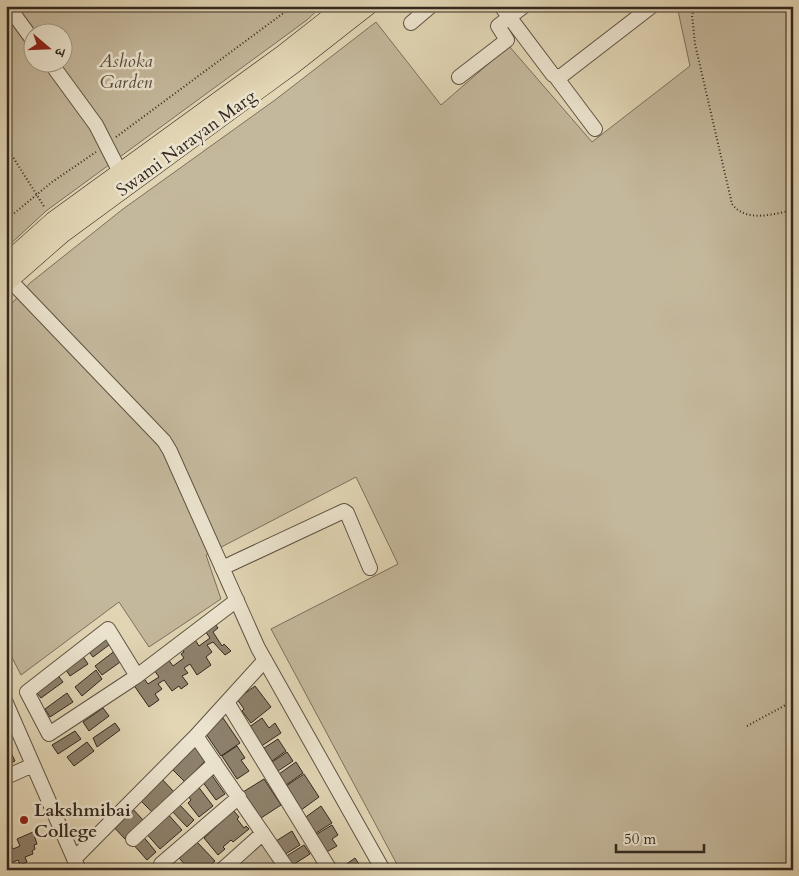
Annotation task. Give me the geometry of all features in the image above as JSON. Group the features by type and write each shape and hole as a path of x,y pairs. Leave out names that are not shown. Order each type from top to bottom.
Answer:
{"main road":[{"name":"Swami Narayan Marg","path":"7,275 53,221 283,54 344,6"},
{"name":"Swami Narayan Marg","path":"7,275 294,64 368,6"}],"street":[{"path":"8,6 22,26"},
{"path":"411,23 431,6"},
{"path":"459,77 507,40 498,26 505,12 524,6"},
{"path":"556,77 560,77 652,6"},
{"path":"505,12 595,129"},
{"path":"57,72 96,125 120,172"},
{"path":"7,275 164,441 265,660 383,870"},
{"path":"222,568 344,512 347,512 370,568"},
{"path":"137,676 108,629 27,692 49,734 137,676 237,600"},
{"path":"6,703 77,864 265,660"},
{"path":"227,702 330,870"},
{"path":"196,736 288,870"},
{"path":"133,839 215,763"},
{"path":"6,777 33,765"},
{"path":"161,864 239,798"},
{"path":"222,870 263,833"}],"path":[{"path":"6,220 37,194 294,6"},
{"path":"695,6 692,15 695,44 732,204 742,212 751,215 767,215 793,210"},
{"path":"6,146 37,194"},
{"path":"747,726 793,701"}],"green space":[{"name":"Ashoka Garden","path":"6,6 322,6 307,20 46,211 6,248"},
{"path":"677,6 793,6 793,870 400,870 271,629 398,564 356,477 206,555 221,599 149,647 119,602 21,675 6,646 6,310 30,283 123,209 275,100 376,22 441,105 509,46 592,142 690,66"},
{"path":"265,836 285,870 224,870"}],"building":[{"path":"213,621 218,628 213,632 222,646 224,644 231,651 225,655 213,642 207,645 212,652 206,657 211,665 197,675 190,664 184,668 188,673 182,676 188,684 181,689 179,686 172,691 164,680 158,684 162,689 155,694 159,700 149,707 133,684 143,677 148,684 159,677 154,670 168,659 173,666 184,658 181,654 184,652 181,648 192,635 199,646 210,638 203,628"},
{"path":"106,633 113,642 93,657 86,648"},
{"path":"116,650 123,660 102,675 95,666"},
{"path":"82,655 88,664 70,676 64,667"},
{"path":"96,670 102,679 82,696 75,687"},
{"path":"56,673 63,682 41,698 34,689"},
{"path":"255,686 271,707 251,723 242,711 244,709 237,699"},
{"path":"67,693 73,702 50,717 45,709"},
{"path":"103,708 109,716 89,731 83,722"},
{"path":"223,718 240,743 221,756 204,731"},
{"path":"262,718 269,728 275,723 281,733 257,749 245,730"},
{"path":"115,723 120,730 97,747 93,738"},
{"path":"75,731 81,739 58,754 52,745"},
{"path":"278,739 286,751 272,761 264,748"},
{"path":"192,741 209,757 185,782 168,765"},
{"path":"6,742 15,761 6,766"},
{"path":"87,742 94,751 74,766 67,757"},
{"path":"237,746 245,758 241,760 249,771 237,779 222,756"},
{"path":"287,752 293,761 275,773 269,764"},
{"path":"296,762 303,773 286,785 279,774"},
{"path":"211,774 225,794 216,800 202,781"},
{"path":"304,774 319,797 297,813 283,788"},
{"path":"160,777 175,793 153,813 138,798"},
{"path":"264,779 281,805 261,818 243,792"},
{"path":"197,785 213,806 199,817 188,803 191,800 187,794"},
{"path":"178,803 194,820 187,827 171,810"},
{"path":"129,805 144,821 125,839 110,823"},
{"path":"321,806 332,823 313,835 303,819"},
{"path":"233,810 244,828 246,826 249,829 233,842 231,840 218,855 204,838 221,822 220,820"},
{"path":"166,812 182,830 160,849 144,831"},
{"path":"332,825 338,835 332,839 337,846 323,854 312,837"},
{"path":"292,831 300,845 284,855 276,841"},
{"path":"33,832 37,844 34,845 33,854 25,857 27,862 20,865 18,860 11,863 9,859 6,860 6,843 10,842 13,849 20,846 17,839"},
{"path":"142,835 156,852 147,860 132,843"},
{"path":"197,842 215,861 205,870 190,870 179,858"},
{"path":"304,845 310,854 291,866 285,857"},
{"path":"355,858 363,870 338,870"}],"place":[{"name":"Lakshmibai College","path":"24,820"}]}
